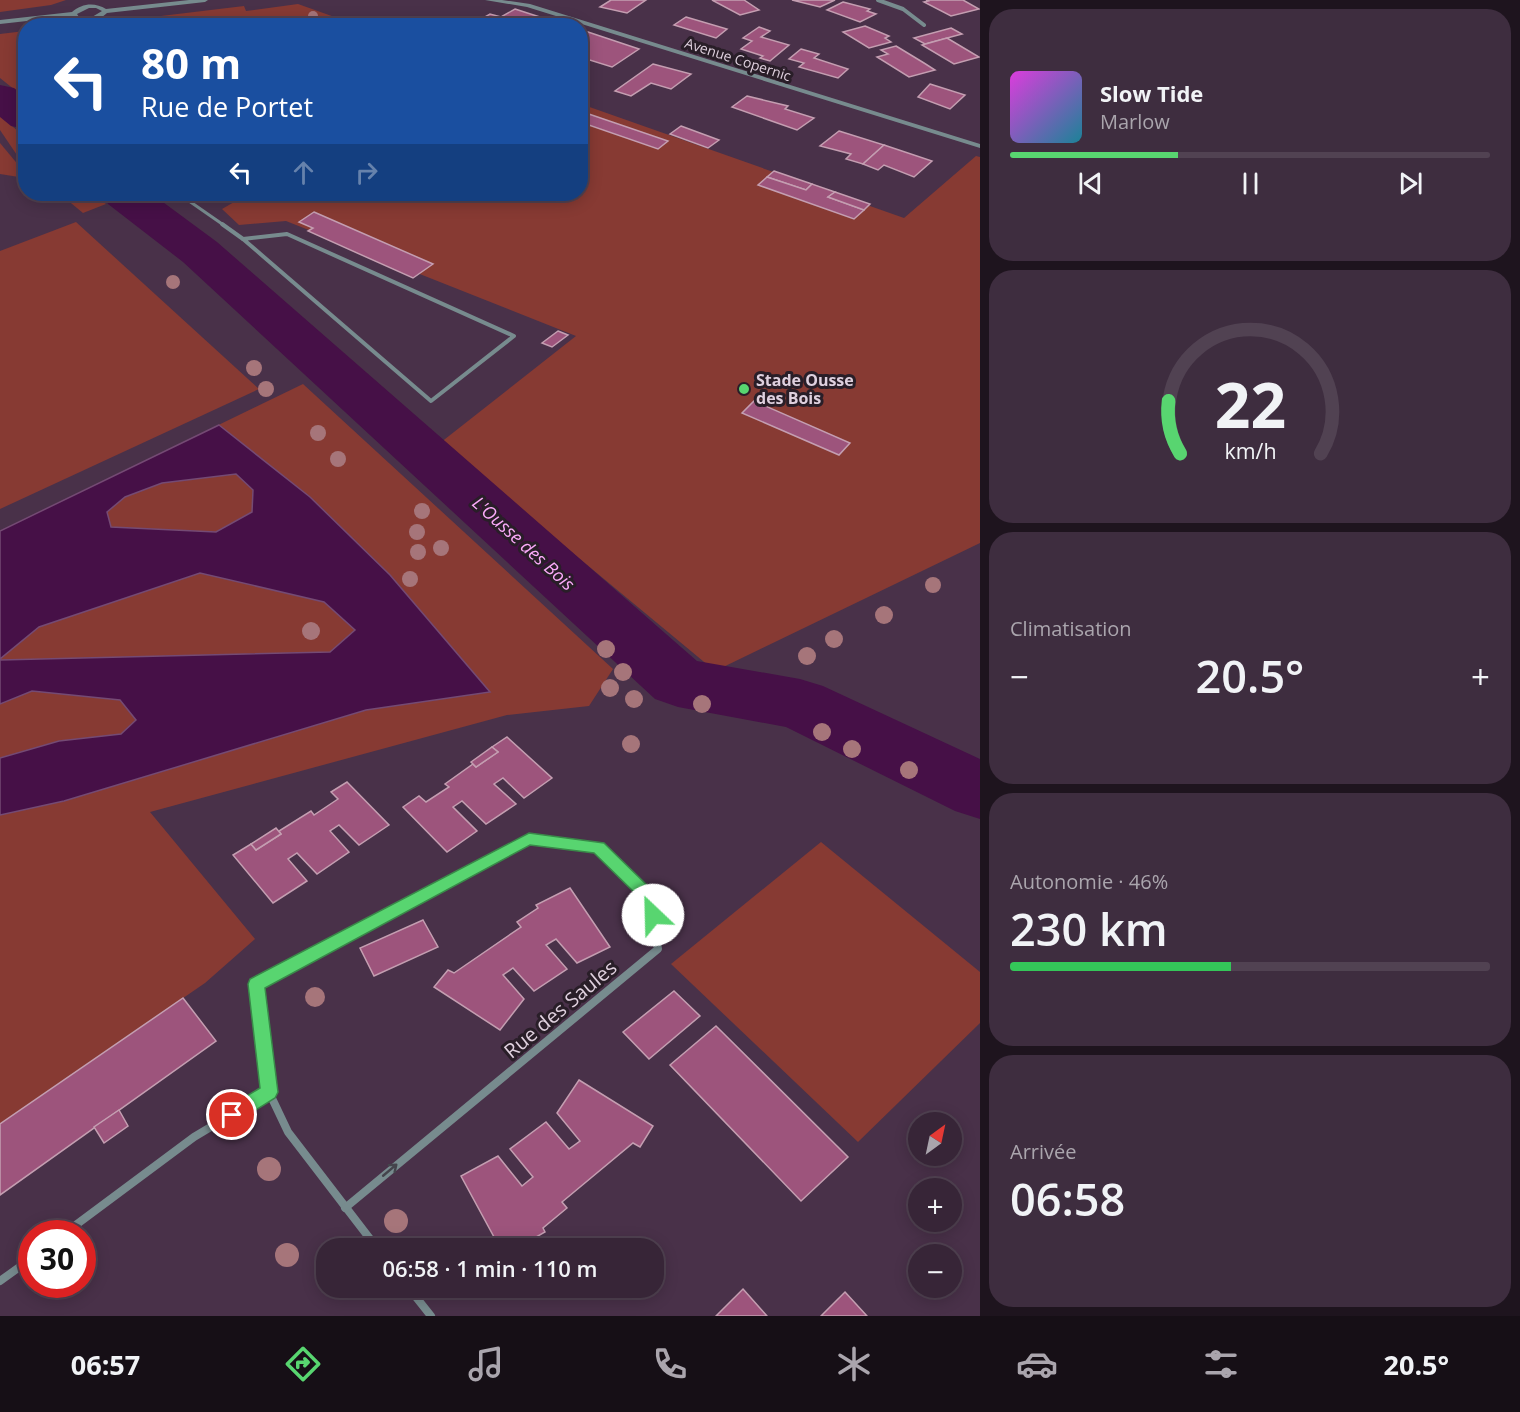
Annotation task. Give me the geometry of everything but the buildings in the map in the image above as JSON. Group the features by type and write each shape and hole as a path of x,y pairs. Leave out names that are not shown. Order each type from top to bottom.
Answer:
{"street":[{"path":"97,18 105,11 205,0"},
{"name":"Avenue Copernic","path":"488,0 528,5 570,18"},
{"path":"878,0 903,9 924,25"},
{"path":"37,18 74,14 89,3 105,11"},
{"path":"74,14 77,18"},
{"path":"0,22 18,20"},
{"name":"Avenue Copernic","path":"588,24 980,146"},
{"name":"Rue des Saules","path":"269,1092 256,984 529,839 598,848 650,898 658,949 345,1208"},
{"path":"82,1220 194,1137 269,1092 288,1132 369,1238"},
{"path":"0,1281 18,1268"},
{"path":"417,1298 431,1316"}],"lane":[{"path":"189,201 243,239 431,401 514,336 287,234 243,239"}],"shaded area":[{"path":"0,0 66,0 51,5 0,12"},
{"path":"298,4 337,18 144,18 244,6 246,11"},
{"path":"18,32 18,92 0,78 0,34"},
{"name":"Stade Ousse des Bois","path":"588,106 904,218 976,156 980,157 980,543 715,671 440,443 576,336 286,221 239,225 222,209 236,201 588,201"},
{"path":"0,116 18,131 18,157 0,130"},
{"path":"0,143 18,165 18,177 0,174"},
{"path":"68,201 102,201 106,204 83,213"},
{"path":"76,222 259,389 0,509 0,251"},
{"path":"303,384 613,669 589,706 507,715 150,812 255,939 205,983 0,1124 0,531"},
{"path":"219,425 310,497 390,575 490,692 366,710 64,801 0,815 0,758 59,741 121,734 136,720 120,700 32,691 0,704 0,660 330,652 355,630 324,602 200,573 39,627 0,659 0,531","holes":["236,474 253,490 252,512 216,532 111,527 107,512 125,497 162,483"]},
{"path":"821,842 980,972 980,1023 858,1142 671,964"}],"waterway":[{"name":"L'Ousse des Bois","path":"0,97 18,111"},
{"name":"L'Ousse des Bois","path":"133,201 200,252 678,682 800,704 980,791"}],"place":[{"name":"Stade Ousse des Bois","path":"744,389"}],"route":[{"path":"232,1115 269,1092 256,984 529,839 598,848 650,898 653,915"}]}
